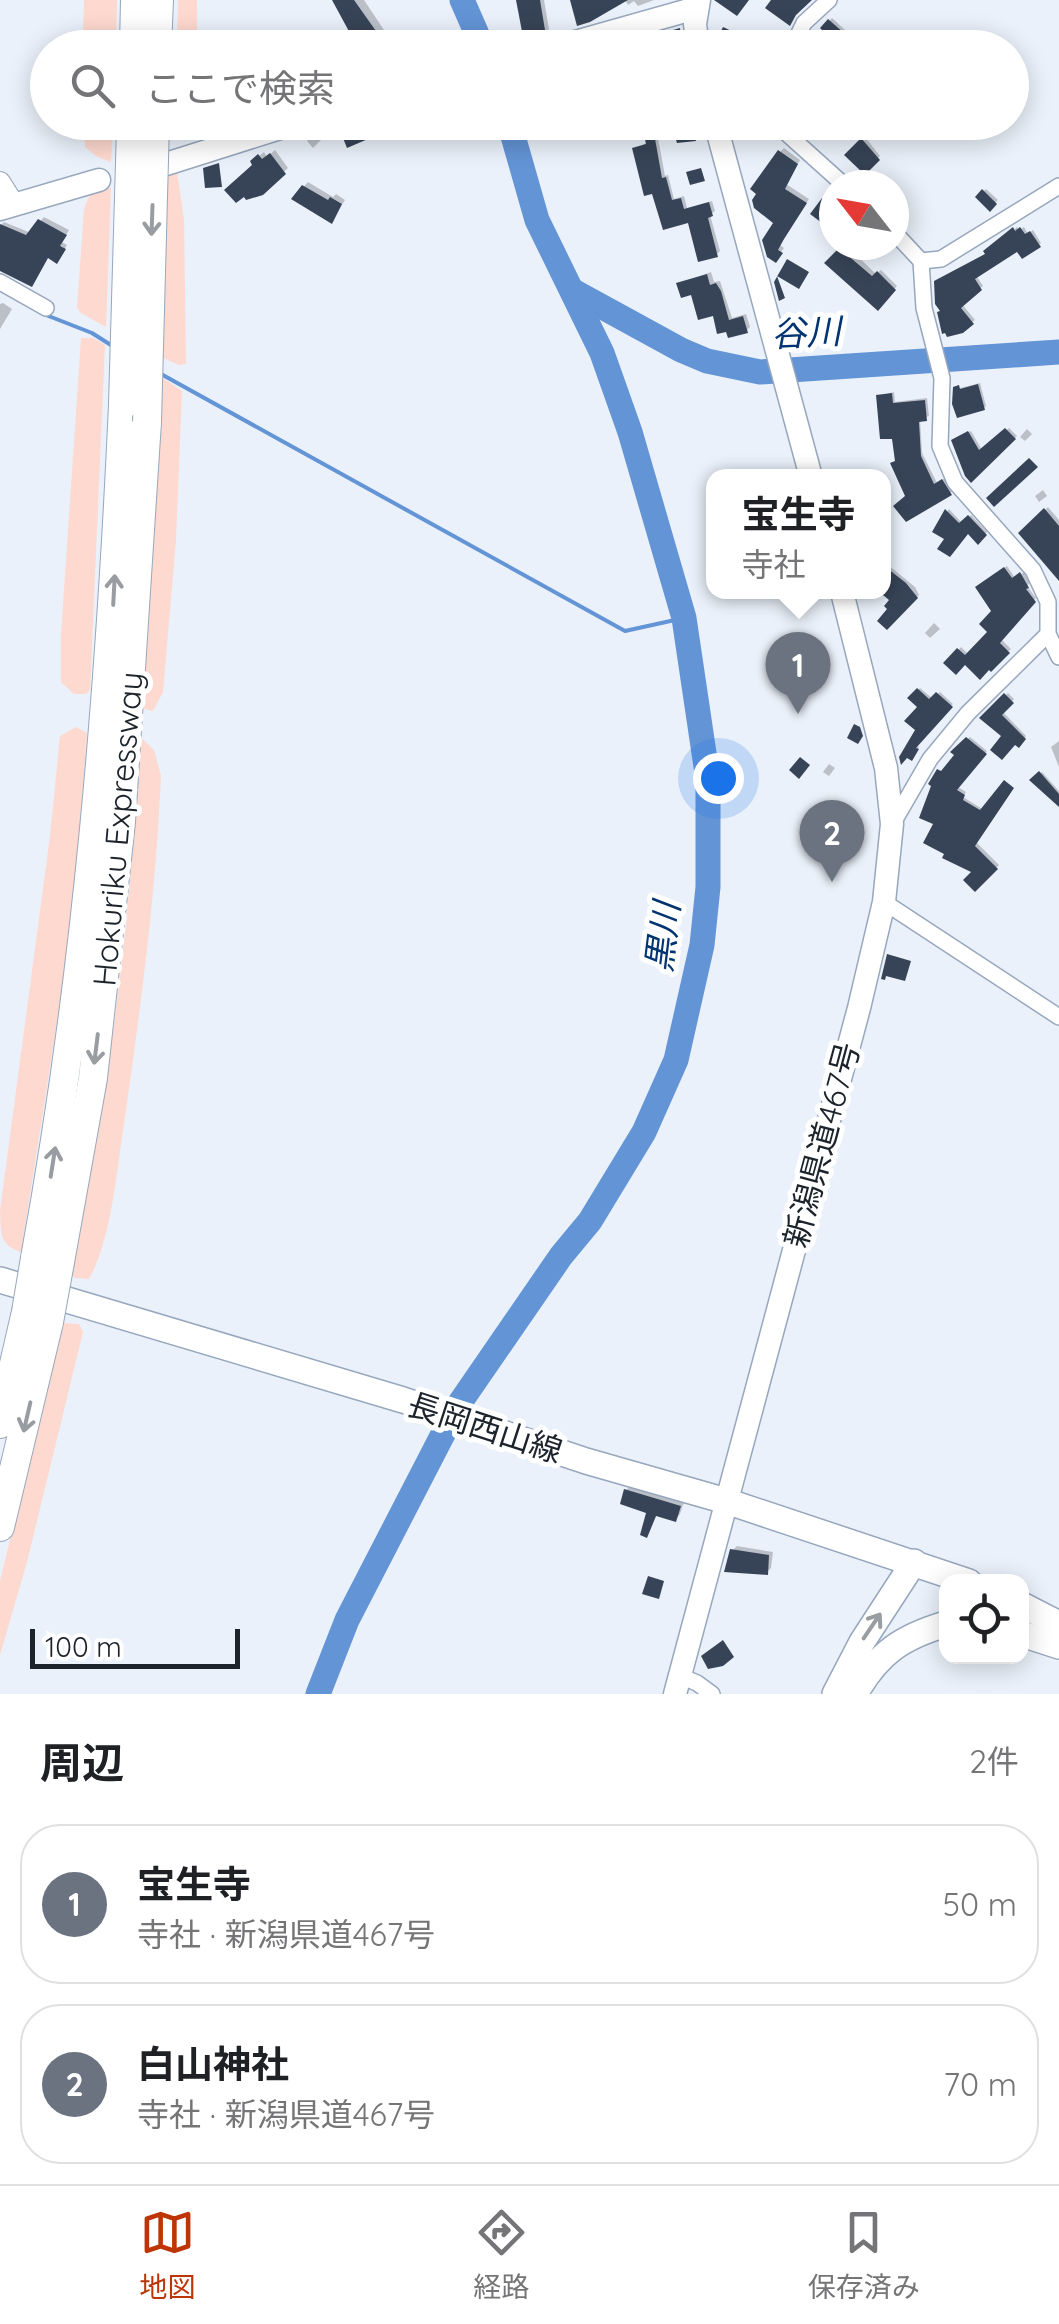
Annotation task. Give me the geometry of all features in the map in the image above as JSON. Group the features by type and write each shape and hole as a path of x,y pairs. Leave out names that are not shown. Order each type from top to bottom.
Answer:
{"highway":[{"path":"134,30 135,0"},
{"path":"158,30 159,0"},
{"name":"Hokuriku Expressway","path":"0,1527 48,1260 93,1078 122,822 115,740 122,404 138,140"},
{"name":"Hokuriku Expressway","path":"118,688 147,422 139,140"},
{"name":"Hokuriku Expressway","path":"0,1424 37,1317"}],"main road":[{"path":"613,30 698,4 698,30"},
{"path":"166,164 242,140"},
{"path":"720,140 809,469"},
{"path":"7,206 99,180"},
{"name":"新潟県道467号","path":"677,1685 884,902 892,824 886,768 844,599"},
{"name":"長岡西山線","path":"0,1280 403,1400 947,1574"},
{"path":"835,1694 862,1642 920,1564 941,1574"},
{"path":"1029,1609 1059,1624"},
{"path":"1029,1623 1059,1645"},
{"path":"854,1694 871,1668 900,1642 939,1627"},
{"path":"1029,1636 1059,1645"}],"street":[{"path":"801,30 829,0"},
{"path":"794,140 827,170"},
{"path":"0,182 7,206"},
{"path":"921,262 941,259 1059,186"},
{"path":"909,249 921,262 924,308 937,348 942,378 938,424 947,468 1033,570 1048,602 1048,634 1059,656"},
{"path":"0,282 46,308"},
{"path":"892,824 930,758 968,713 1048,634"},
{"path":"884,902 1059,1017"},
{"path":"677,1685 697,1683 712,1694"}],"shaded area":[{"path":"84,0 117,0 116,30 83,30"},
{"path":"178,0 197,0 197,30 177,30"},
{"path":"85,140 112,140 111,162 96,156 85,147"},
{"path":"177,171 184,220 186,364 179,365 161,357 168,172"},
{"path":"111,188 106,327 77,308 84,209 93,193"},
{"path":"81,338 93,338 105,345 90,690 74,694 61,682 61,634"},
{"path":"161,377 182,391 176,540 163,692 153,711 140,708"},
{"path":"76,727 87,733 73,920 21,1252 3,1238 0,1211 60,736"},
{"path":"138,735 154,750 161,776 146,954 108,1227 89,1279 75,1278 72,1275 107,1074 124,939"},
{"path":"63,1323 79,1324 83,1332 27,1562 0,1655 0,1581"}],"building":[{"path":"332,0 354,0 375,30 348,30"},
{"path":"516,0 540,0 545,30 522,30"},
{"path":"570,0 628,0 577,26"},
{"path":"714,0 749,0 737,16"},
{"path":"771,0 812,0 790,26 765,8"},
{"path":"828,19 841,30 822,30"},
{"path":"344,140 366,140 347,148"},
{"path":"645,140 655,140 662,178 666,177 672,200 681,198 684,209 709,202 713,216 708,218 718,257 698,262 688,223 663,230 652,194 644,196 632,148 646,144"},
{"path":"863,140 880,160 870,170 860,170 844,155"},
{"path":"778,150 798,164 785,189 807,203 778,250 783,253 776,263 767,257 762,240 773,223 754,208 752,200 756,194 750,189"},
{"path":"270,153 286,174 263,195 246,200 244,197 236,203 224,190 252,165 250,161 258,154 262,159"},
{"path":"219,163 222,187 205,188 203,168"},
{"path":"701,168 705,181 690,185 686,172"},
{"path":"302,185 342,204 332,224 291,199"},
{"path":"982,189 997,204 990,212 975,197"},
{"path":"819,202 819,221 810,214"},
{"path":"38,219 67,235 60,246 66,249 57,264 48,258 32,287 0,271 0,224 26,235"},
{"path":"1013,227 1015,231 1020,227 1025,234 1030,231 1041,247 1022,259 1017,252 975,279 982,290 961,308 974,324 963,333 947,337 942,334 934,281 985,254 983,251"},
{"path":"787,259 809,272 799,289 777,276"},
{"path":"853,260 872,276 877,271 896,290 878,311 824,263"},
{"path":"707,274 710,285 716,283 721,291 729,320 743,316 748,333 728,338 726,332 717,334 713,316 698,320 691,295 681,298 676,283"},
{"path":"777,276 785,298 779,301 774,282"},
{"path":"978,384 985,410 957,418 952,404 953,387"},
{"path":"892,393 893,403 925,400 927,421 919,422 921,456 934,484 942,479 952,495 906,522 893,506 905,496 890,463 895,461 892,439 880,439 876,395"},
{"path":"1005,428 1016,439 971,483 951,440 968,431 979,450"},
{"path":"1029,458 1038,467 994,507 986,498"},
{"path":"1044,508 1059,526 1059,581 1018,533"},
{"path":"945,509 959,523 968,515 987,535 978,545 968,534 950,557 937,549 944,539 932,532"},
{"path":"1004,567 1012,578 1020,572 1036,602 1000,643 1010,653 991,672 980,680 965,665 956,675 943,663 957,648 965,655 987,632 979,624 991,611 975,587"},
{"path":"891,571 918,598 887,630 877,621 889,600"},
{"path":"917,688 929,699 936,692 953,707 916,748 919,749 912,761 907,758 901,765 899,757 915,730 904,721 917,707 907,698"},
{"path":"1004,693 1014,703 1002,715 1026,739 1002,760 990,750 1001,736 979,718"},
{"path":"854,724 863,736 858,744 847,738"},
{"path":"966,737 987,754 957,790 965,795 963,800 980,810 1004,780 1014,788 975,846 998,869 975,892 963,880 971,872 942,858 944,854 923,843 933,824 919,818 931,786 928,784 937,769 941,771 954,755 950,752"},
{"path":"800,757 810,765 799,779 789,770"},
{"path":"1039,771 1059,794 1059,807 1029,780"},
{"path":"887,954 911,961 905,981 886,976 881,979"},
{"path":"624,1489 681,1506 676,1522 656,1516 647,1538 640,1535 646,1513 620,1504"},
{"path":"730,1549 769,1555 768,1575 724,1572"},
{"path":"648,1576 664,1581 659,1599 642,1594"},
{"path":"723,1640 734,1657 723,1666 708,1669 701,1656"}],"waterway":[{"name":"黒川","path":"462,0 475,30"},
{"name":"黒川","path":"318,1694 347,1620 457,1407 561,1256 590,1221 644,1132 676,1060 702,945 708,887 708,780 684,618 630,432 602,353 537,220 514,140"},
{"name":"谷川","path":"575,292 681,350 707,361 760,372 1059,352"},
{"path":"46,315 92,333 114,347"},
{"path":"161,374 625,631 684,618"}],"place":[{"name":"宝生寺","path":"798,714"},
{"name":"白山神社","path":"832,882"}]}
